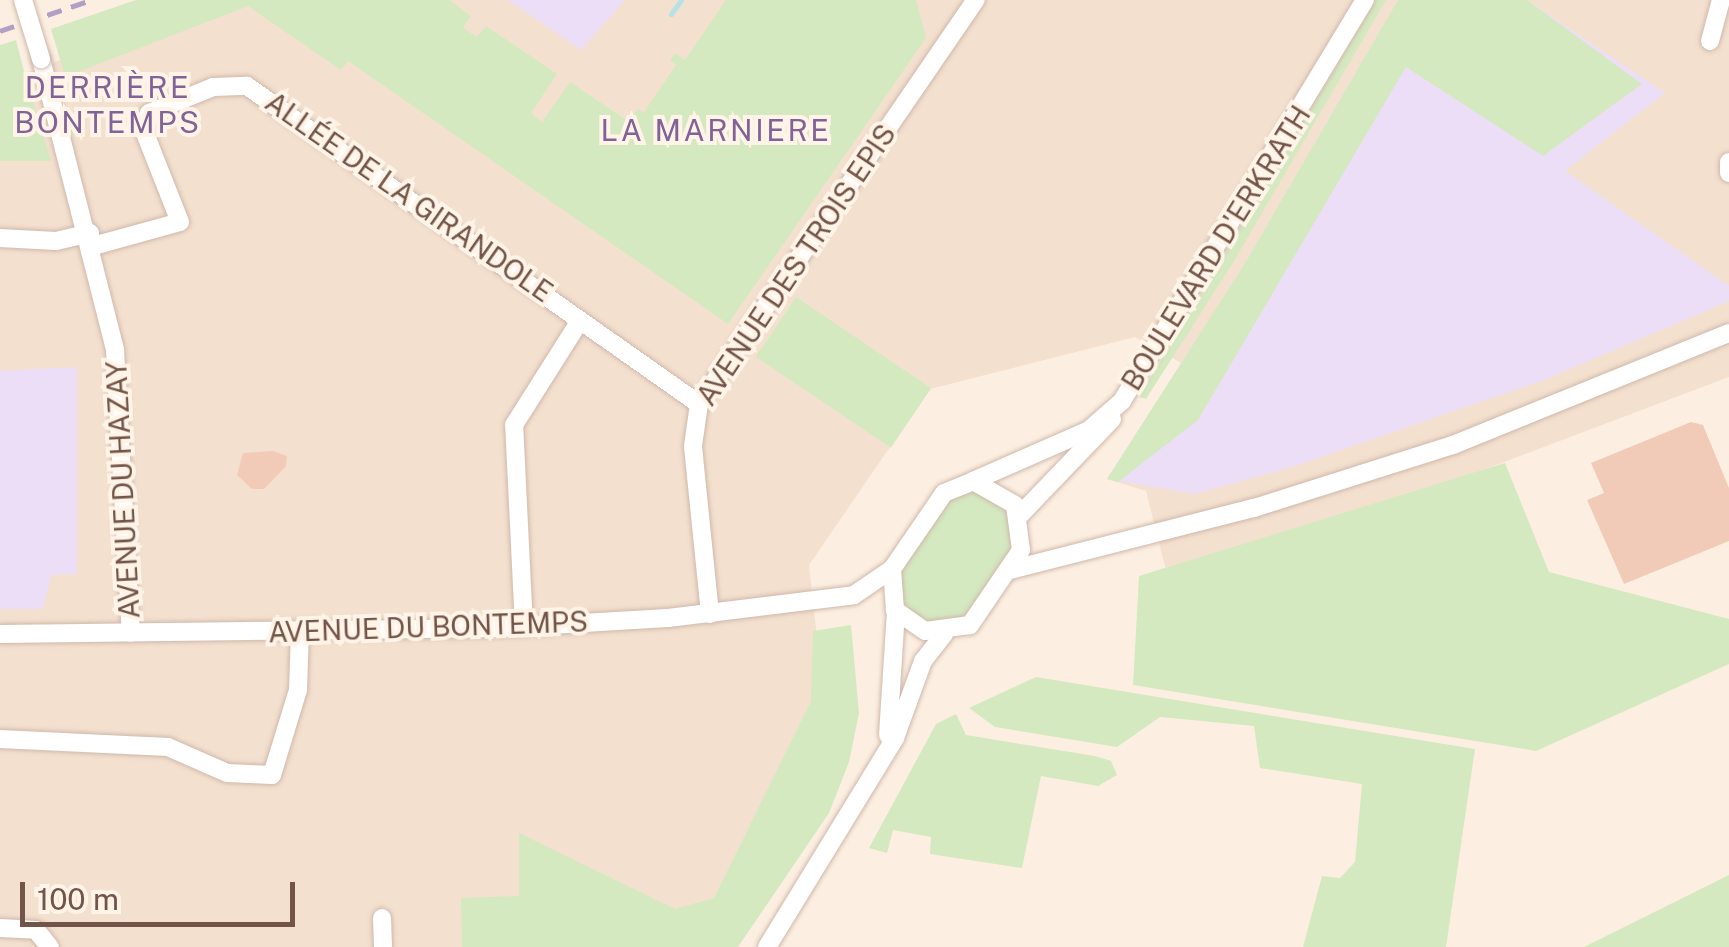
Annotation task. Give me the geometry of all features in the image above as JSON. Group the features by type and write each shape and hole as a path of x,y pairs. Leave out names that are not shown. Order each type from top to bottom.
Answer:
{"street":[{"name":"AVENUE DU HAZAY","path":"22,0 92,240 124,428 131,633"},
{"name":"AVENUE DES TROIS EPIS","path":"710,614 693,446 699,404 976,0"},
{"name":"BOULEVARD D'ERKRATH","path":"974,481 1088,430 1122,401 1365,0"},
{"path":"1710,40 1722,0"},
{"name":"ALLÉE DE LA GIRANDOLE","path":"92,240 180,222 145,133 147,116 213,86 247,86 699,404"},
{"path":"1729,162 1729,173"},
{"path":"0,238 92,240"},
{"path":"524,627 516,418 579,322"},
{"path":"1010,570 1254,508 1453,445 1729,333"},
{"path":"767,947 882,761 923,661 944,634 976,620 1010,570 1022,522 1042,483 1099,439 1122,401"},
{"path":"882,761 896,610 892,570 944,493 974,481 1001,491 1040,548 1064,555"},
{"name":"AVENUE DU BONTEMPS","path":"0,634 524,627 710,614 854,594 892,570"},
{"name":"AVENUE DU BONTEMPS","path":"854,594 896,610"},
{"path":"896,610 916,628 944,634"},
{"path":"0,740 168,747 227,774 272,775 298,690 300,631"},
{"path":"781,947 827,854"},
{"path":"382,918 383,947"},
{"path":"0,928 46,940"}],"shaded area":[{"path":"223,0 1729,0 1729,377 1359,517 1166,570 1146,491 1107,479 1183,364 1135,337 930,389 809,565 825,708 718,912 462,898 462,947 0,947 0,82"},
{"path":"508,0 625,0 581,50"},
{"path":"1398,0 1527,0 1665,93 1565,171 1729,286 1729,301 1544,380 1292,467 1195,494 1107,479 1244,265"},
{"path":"77,367 77,574 51,575 43,609 0,609 0,371"}],"green space":[{"path":"136,0 449,0 471,16 463,28 477,37 486,26 557,74 531,113 542,122 570,82 628,121 638,109 644,112 676,65 670,60 675,53 685,60 726,0 916,0 926,38 728,324 348,61 341,70 248,6 78,72 69,90 51,29"},
{"path":"1376,0 1386,0 1234,261 1146,399 1139,397"},
{"path":"1398,0 1527,0 1642,84 1543,156 1406,67 1198,420 1118,482 1107,479 1244,265"},
{"path":"16,40 51,161 0,161 0,45"},
{"path":"796,297 931,388 891,448 756,357"},
{"path":"1505,463 1549,572 1729,619 1729,664 1536,751 1133,685 1139,576"},
{"path":"976,490 1009,510 1014,546 969,615 928,625 902,602 901,561 953,494"},
{"path":"851,625 859,713 849,762 829,813 738,947 462,947 461,898 519,896 519,833 675,909 714,898 811,701 813,631"},
{"path":"1036,677 1475,749 1446,947 1303,947 1322,876 1340,878 1355,862 1362,784 1260,768 1254,726 1160,717 1117,747 995,727 969,708"},
{"path":"956,714 966,735 1095,756 1111,761 1117,775 1098,786 1041,776 1022,868 930,854 931,837 893,830 887,853 869,848 936,724"},
{"path":"1729,875 1729,947 1584,947"}],"building":[{"path":"1691,422 1703,425 1729,488 1729,541 1624,584 1587,500 1604,493 1591,463"},
{"path":"273,451 287,456 286,466 264,489 252,489 237,475 243,453"}],"waterway":[{"path":"671,14 681,0"}],"railway":[{"path":"0,31 91,0"}],"district":[{"name":"DERRIÈRE BONTEMPS","path":"108,104"},
{"name":"LA MARNIERE","path":"716,130"}]}
